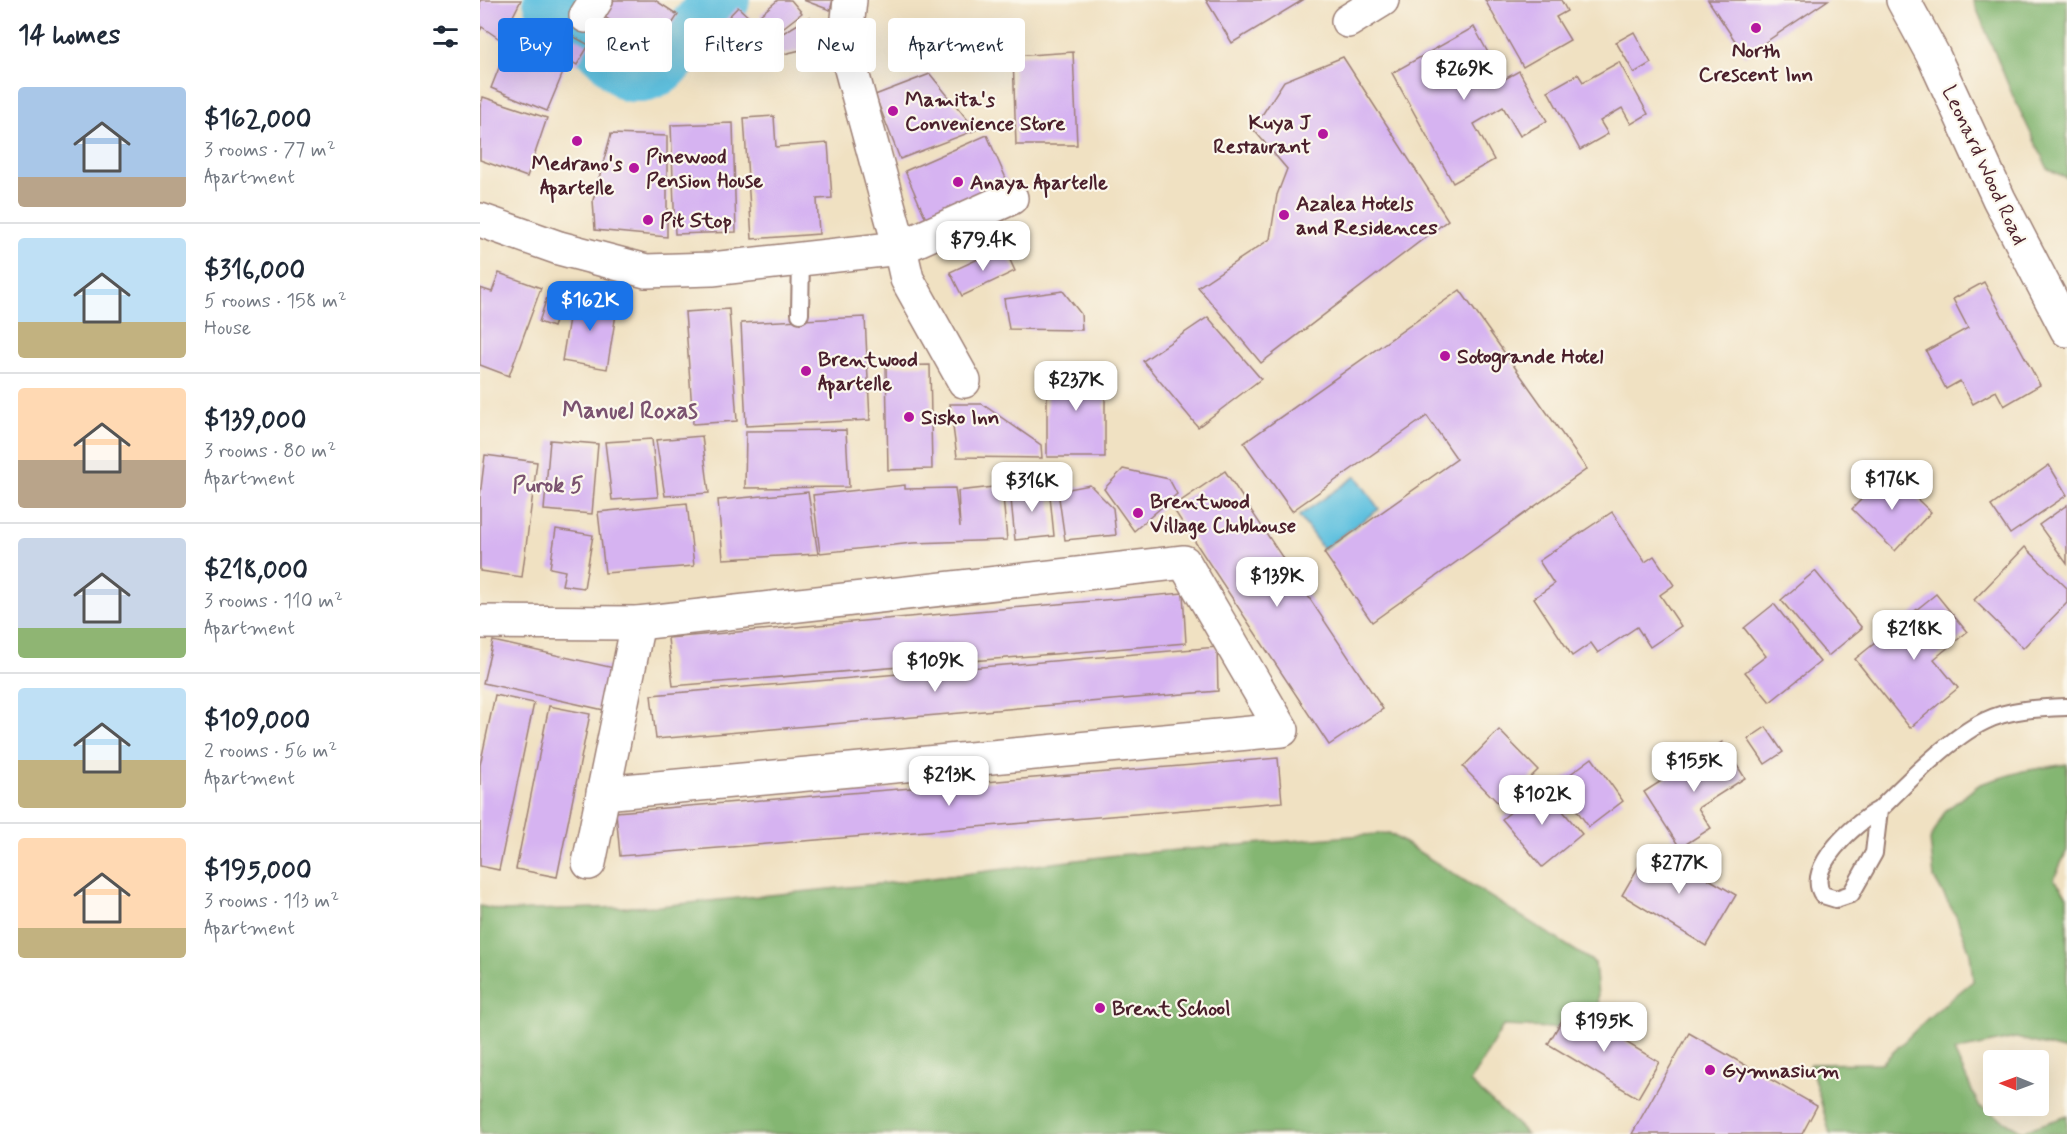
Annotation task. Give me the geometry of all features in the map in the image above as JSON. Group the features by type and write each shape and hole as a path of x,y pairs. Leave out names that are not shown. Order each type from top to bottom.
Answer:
{"street":[{"path":"850,0 845,47 907,279 964,381"},
{"path":"1348,21 1382,0"},
{"name":"Leonard Wood Road","path":"1903,0 1934,57 2000,199 2067,330"},
{"path":"480,220 559,248 646,271 712,269 900,248 1011,198"},
{"path":"481,629 638,623 1184,562 1282,730 603,793"},
{"path":"589,863 638,623"}],"lane":[{"path":"800,314 801,258"},
{"path":"1879,810 1874,853 1851,894 1836,899 1823,895 1818,886 1819,877 1845,834 1879,810 1952,744 1986,720 2032,709 2067,707"}],"green space":[{"path":"1973,0 2067,0 2067,178 2048,169 2012,94"},
{"path":"2067,764 2067,850 2054,879 2067,896 2067,1051 2016,1038 1954,1051 1979,1106 1983,1108 1983,1116 1996,1116 2022,1131 2067,1116 2067,1134 1830,1134 1810,1064 1882,1063 1928,1018 1973,981 1970,953 1956,916 1934,878 1930,840 1945,811 1980,784 2023,771"},
{"name":"Brent School","path":"1389,833 1595,963 1601,1030 1503,1026 1470,1082 1527,1134 480,1134 480,906 503,911 660,906 908,881 1117,855"}],"water":[{"path":"1356,476 1379,509 1323,549 1299,516"}],"building":[{"path":"480,0 521,0 512,18 498,18 498,38 482,27 480,31"},
{"path":"614,0 655,0 678,15 672,24 672,18 606,18 603,16"},
{"path":"778,0 791,0 802,13 784,27 784,18 762,18 760,15"},
{"path":"803,0 833,0 830,10"},
{"path":"1206,0 1303,0 1232,43"},
{"path":"1485,0 1561,0 1567,11 1556,17 1570,40 1523,67"},
{"name":"North Crescent Inn","path":"1708,0 1828,0 1745,56"},
{"path":"738,7 750,18 727,18"},
{"path":"796,25 796,51 784,54 784,32"},
{"path":"1474,27 1503,80 1519,71 1547,121 1520,136 1503,107 1474,124 1494,160 1453,183 1392,73"},
{"path":"1634,32 1651,63 1634,73 1616,42"},
{"path":"573,36 585,43 585,52 577,65 573,63"},
{"path":"1073,52 1077,145 1016,145 1014,72 1025,72 1025,55"},
{"path":"1343,57 1448,220 1261,363 1198,287 1270,239 1277,195 1287,169 1253,129 1284,81"},
{"path":"1619,62 1648,114 1631,124 1622,108 1600,121 1608,134 1580,150 1548,91 1578,74 1583,82"},
{"path":"498,70 563,72 547,111 491,88"},
{"path":"930,74 976,130 900,159 875,95"},
{"path":"483,97 547,118 527,177 480,160 480,107"},
{"path":"774,116 776,147 828,143 832,198 817,199 819,234 752,239 744,118"},
{"path":"733,123 736,232 675,234 671,125"},
{"name":"Pinewood Pension House","path":"611,134 667,136 667,237 595,230 593,200"},
{"name":"Anaya Apartelle","path":"987,135 1012,192 930,228 905,171"},
{"path":"1004,247 1015,271 962,296 950,272"},
{"path":"499,273 541,288 509,376 480,365 480,288 492,292"},
{"path":"1984,282 2040,385 2004,406 1996,391 1973,404 1960,381 1946,389 1926,351 1968,328 1953,299"},
{"path":"1460,290 1587,469 1372,622 1324,553 1457,459 1427,416 1292,511 1244,443"},
{"path":"1063,291 1081,314 1082,330 1009,329 1004,299"},
{"path":"548,294 563,299 553,327 539,322"},
{"path":"573,294 618,302 607,369 562,361"},
{"path":"729,309 737,421 693,424 685,312"},
{"name":"Brentwood Apartelle","path":"865,317 870,420 746,426 741,323"},
{"path":"1208,317 1261,379 1198,427 1143,361"},
{"name":"Sisko Inn","path":"930,365 932,469 888,470 886,366"},
{"path":"1047,366 1105,366 1105,457 1047,457"},
{"path":"950,404 982,404 1041,445 1042,458 957,457"},
{"path":"846,430 849,487 745,488 746,431"},
{"path":"702,436 709,493 665,496 656,440"},
{"path":"652,439 658,497 612,500 605,442"},
{"path":"550,440 598,444 592,514 544,510"},
{"path":"485,455 537,462 522,577 480,571 480,496"},
{"path":"2049,465 2067,495 2010,534 1991,506"},
{"name":"Brentwood Village Clubhouse","path":"1123,469 1169,479 1177,494 1134,531 1104,489"},
{"path":"1225,471 1383,709 1329,745 1172,507"},
{"path":"1888,472 1931,512 1895,551 1852,509"},
{"path":"905,485 905,489 955,488 960,527 958,491 1002,486 1007,540 913,543 820,553 813,495"},
{"path":"1090,485 1113,508 1116,535 1065,540 1058,491"},
{"path":"1049,486 1054,536 1015,540 1010,489"},
{"path":"808,492 818,554 723,559 718,500"},
{"path":"687,503 694,566 605,573 598,512"},
{"path":"2067,505 2067,564 2039,525"},
{"path":"1612,512 1645,562 1654,556 1674,585 1660,595 1681,626 1650,647 1637,627 1598,653 1591,643 1572,656 1534,598 1554,584 1539,561"},
{"path":"556,529 593,535 584,588 562,585 565,571 550,568"},
{"path":"2025,547 2067,588 2067,603 2023,648 1974,600"},
{"path":"1815,571 1862,628 1828,656 1781,600"},
{"path":"1183,593 1186,643 673,686 668,638"},
{"path":"1936,594 1967,632 1934,659 1958,688 1910,728 1855,659"},
{"path":"1774,604 1820,662 1770,702 1745,672 1766,656 1744,628"},
{"path":"493,641 614,668 604,710 483,683"},
{"path":"1217,647 1218,691 656,739 651,695"},
{"path":"495,695 534,703 499,870 480,866 480,765"},
{"path":"549,706 590,714 557,877 516,869"},
{"path":"1766,727 1783,752 1765,764 1748,739"},
{"path":"1499,730 1538,770 1501,806 1463,767"},
{"path":"1722,742 1745,778 1698,808 1711,828 1680,848 1644,792"},
{"path":"1278,758 1282,802 620,856 616,812"},
{"path":"1592,758 1623,801 1589,827 1557,784"},
{"path":"1542,786 1582,834 1542,867 1502,819"},
{"path":"1651,845 1736,895 1706,946 1622,895"},
{"path":"1569,1008 1659,1062 1638,1098 1548,1044"},
{"name":"Gymnasium","path":"1689,1033 1817,1106 1802,1134 1632,1134"}],"waterway":[{"path":"551,0 631,74 643,74 660,67 722,0"}],"place":[{"name":"North Crescent Inn","path":"1756,28"},
{"name":"Mamita's Convenience Store","path":"893,111"},
{"name":"Kuya J Restaurant","path":"1323,134"},
{"name":"Medrano's Apartelle","path":"577,141"},
{"name":"Pinewood Pension House","path":"634,168"},
{"name":"Anaya Apartelle","path":"958,182"},
{"name":"Azalea Hotels and Residences","path":"1284,215"},
{"name":"Pit Stop","path":"648,220"},
{"name":"Sotogrande Hotel","path":"1445,356"},
{"name":"Brentwood Apartelle","path":"806,371"},
{"name":"Sisko Inn","path":"909,417"},
{"name":"Brentwood Village Clubhouse","path":"1138,513"},
{"name":"Brent School","path":"1100,1008"},
{"name":"Gymnasium","path":"1710,1070"}],"district":[{"name":"Manuel Roxas","path":"630,410"},
{"name":"Purok 5","path":"548,484"}]}
